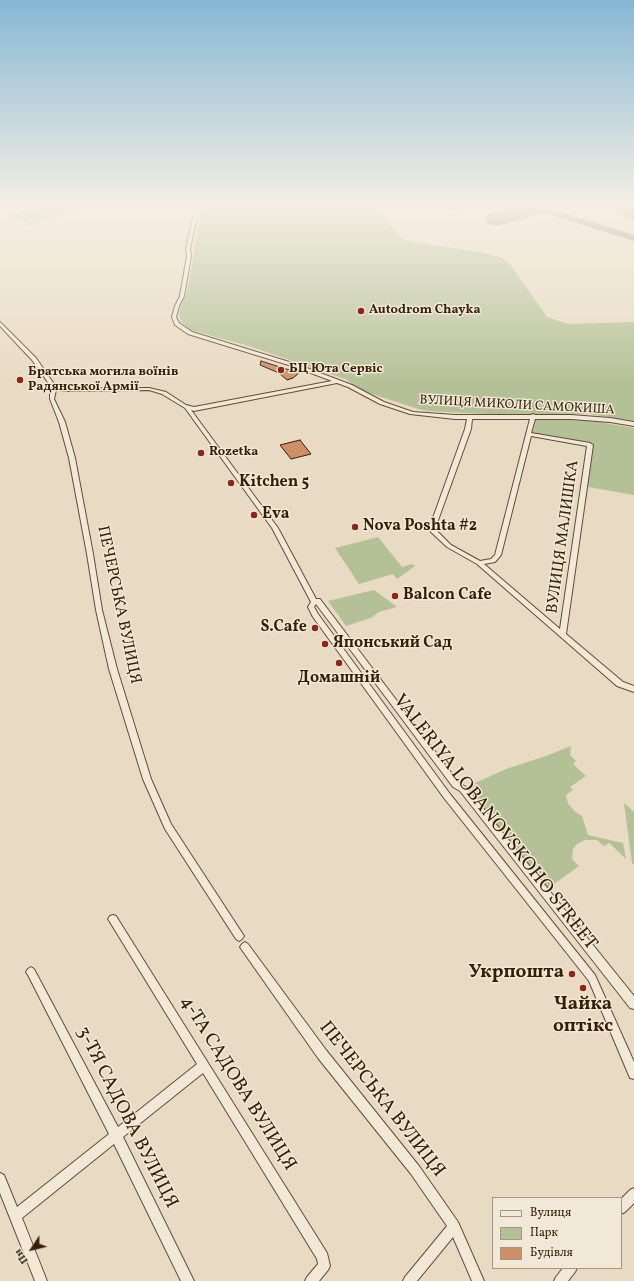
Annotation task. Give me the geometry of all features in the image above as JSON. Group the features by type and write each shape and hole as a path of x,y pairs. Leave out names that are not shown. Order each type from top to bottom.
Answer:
{"street":[{"name":"ВУЛИЦЯ МИКОЛИ САМОКИША","path":"187,266 182,296 174,312 176,322 185,330 195,335 281,360 338,381 382,403 402,410 432,416 533,416 590,418 634,424"},
{"path":"0,324 34,359 54,388"},
{"path":"187,408 194,409 338,381"},
{"name":"VALERIYA LOBANOVSKOHO STREET","path":"54,388 66,390 150,389 168,395 187,408 275,528 314,602"},
{"name":"ПЕЧЕРСЬКА ВУЛИЦЯ","path":"54,388 52,399 62,422 72,458 99,610 113,669 147,779 168,826 239,936"},
{"path":"479,563 493,561 498,555 533,416"},
{"path":"469,417 470,420 468,429 433,526 434,532 449,546 479,563 620,684 634,689"},
{"name":"ВУЛИЦЯ МАЛИШКА","path":"529,434 590,444 563,634"},
{"name":"VALERIYA LOBANOVSKOHO STREET","path":"314,602 318,601 456,785 463,789 634,1004"},
{"name":"VALERIYA LOBANOVSKOHO STREET","path":"314,602 310,607 446,796 463,815 592,978 634,1074"},
{"name":"4-ТА САДОВА ВУЛИЦЯ","path":"113,919 323,1257 325,1262 322,1270 311,1281"},
{"name":"ПЕЧЕРСЬКА ВУЛИЦЯ","path":"245,947 322,1054 415,1170 454,1226 478,1281"},
{"name":"3-ТЯ САДОВА ВУЛИЦЯ","path":"32,972 116,1135 188,1281"},
{"path":"15,1216 204,1065"},
{"path":"0,1179 41,1281"},
{"path":"622,1207 634,1194"},
{"path":"409,1281 454,1226"},
{"path":"560,1281 570,1269"}],"green space":[{"name":"Autodrom Chayka","path":"192,266 511,266 547,317 568,324 634,322 634,421 589,414 484,414 427,411 415,408 366,392 345,379 252,347 190,330 182,323 179,315 180,308 187,292"},
{"path":"535,420 599,422 634,428 634,495 588,487 592,444 534,434 531,432 533,422"},
{"path":"378,537 402,567 412,564 415,566 397,579 393,574 359,584 335,548"},
{"path":"374,590 397,607 379,612 371,618 346,626 328,601"},
{"path":"571,746 570,755 576,761 573,764 586,776 570,787 573,790 566,795 568,803 574,811 582,816 588,835 623,843 626,859 609,843 604,846 597,840 585,840 577,844 573,849 572,859 579,866 547,889 466,787 506,769"},
{"path":"624,803 634,812 634,865 632,863"}],"building":[{"name":"БЦ Юта Сервіс","path":"261,361 299,373 293,378 287,380 279,373 260,365"},
{"path":"300,440 311,454 291,459 280,445"}],"place":[{"name":"Autodrom Chayka","path":"361,311"},
{"name":"БЦ Юта Сервіс","path":"281,370"},
{"name":"Братська могила воїнів Радянської Армії","path":"20,380"},
{"name":"Rozetka","path":"201,453"},
{"name":"Kitchen 5","path":"231,483"},
{"name":"Eva","path":"254,515"},
{"name":"Nova Poshta #2","path":"355,527"},
{"name":"Balcon Cafe","path":"395,596"},
{"name":"S.Cafe","path":"315,628"},
{"name":"Японський Сад","path":"325,644"},
{"name":"Домашній","path":"339,663"},
{"name":"Укрпошта","path":"572,974"},
{"name":"Чайка оптікс","path":"583,988"}]}
